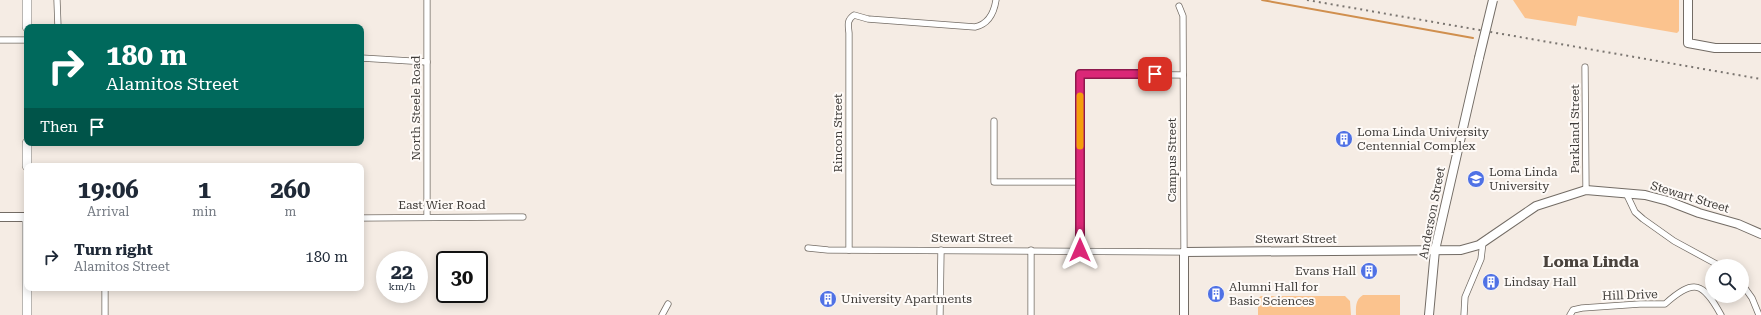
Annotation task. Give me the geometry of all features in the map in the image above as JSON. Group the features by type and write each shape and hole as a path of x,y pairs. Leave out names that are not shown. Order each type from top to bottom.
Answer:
{"main road":[{"path":"27,0 27,24"},
{"path":"27,146 27,163"},
{"path":"27,291 27,315"}],"street":[{"path":"57,0 58,24"},
{"name":"North Steele Road","path":"427,217 428,0"},
{"name":"Rincon Street","path":"849,250 849,33 847,23 854,15 868,19 976,27 982,26 987,22 992,13 996,0"},
{"name":"Anderson Street","path":"1429,315 1435,250 1478,58 1493,0"},
{"path":"1688,0 1688,43 1715,48 1761,48"},
{"name":"Campus Street","path":"1179,6 1183,16 1184,315"},
{"path":"0,40 24,40"},
{"path":"364,58 427,62"},
{"name":"Parkland Street","path":"1585,67 1586,190"},
{"path":"1080,250 1080,74 1183,75"},
{"path":"994,121 994,182 1080,182"},
{"name":"Stewart Street","path":"808,248 849,250 1080,250 1184,252 1461,250 1483,242 1536,206 1586,190 1646,195 1668,201 1699,213 1738,224 1761,234"},
{"path":"1626,193 1635,212 1643,219 1674,241 1707,259"},
{"path":"0,217 24,217"},
{"name":"East Wier Road","path":"364,218 523,217"},
{"path":"1464,315 1465,297 1481,259 1483,242"},
{"path":"940,250 940,315"},
{"path":"1031,250 1031,315"},
{"name":"Hill Drive","path":"1570,315 1574,310 1582,308 1640,304 1665,304 1680,292 1693,286 1700,287 1709,296 1721,315"},
{"path":"105,291 105,315"},
{"path":"1749,294 1758,315"},
{"path":"662,315 668,304"}],"shaded area":[{"path":"1513,0 1679,0 1679,31 1677,33 1578,16 1576,26 1525,18"},
{"path":"1363,295 1400,295 1400,315 1356,315 1357,301"},
{"path":"1261,296 1273,296 1279,298 1281,296 1345,296 1350,301 1351,315 1258,315 1258,298"}],"waterway":[{"path":"1262,0 1473,38"}],"railway":[{"path":"1307,0 1761,79"}],"slow traffic":[{"path":"1080,96 1080,146"}],"place":[{"name":"Loma Linda University Centennial Complex","path":"1344,139"},
{"name":"Loma Linda University","path":"1476,179"},
{"name":"Evans Hall","path":"1369,271"},
{"name":"Lindsay Hall","path":"1491,282"},
{"name":"Alumni Hall for Basic Sciences","path":"1216,294"},
{"name":"University Apartments","path":"828,299"}],"district":[{"name":"Loma Linda","path":"1591,261"}],"route":[{"path":"1080,250 1080,74 1155,74"}]}
